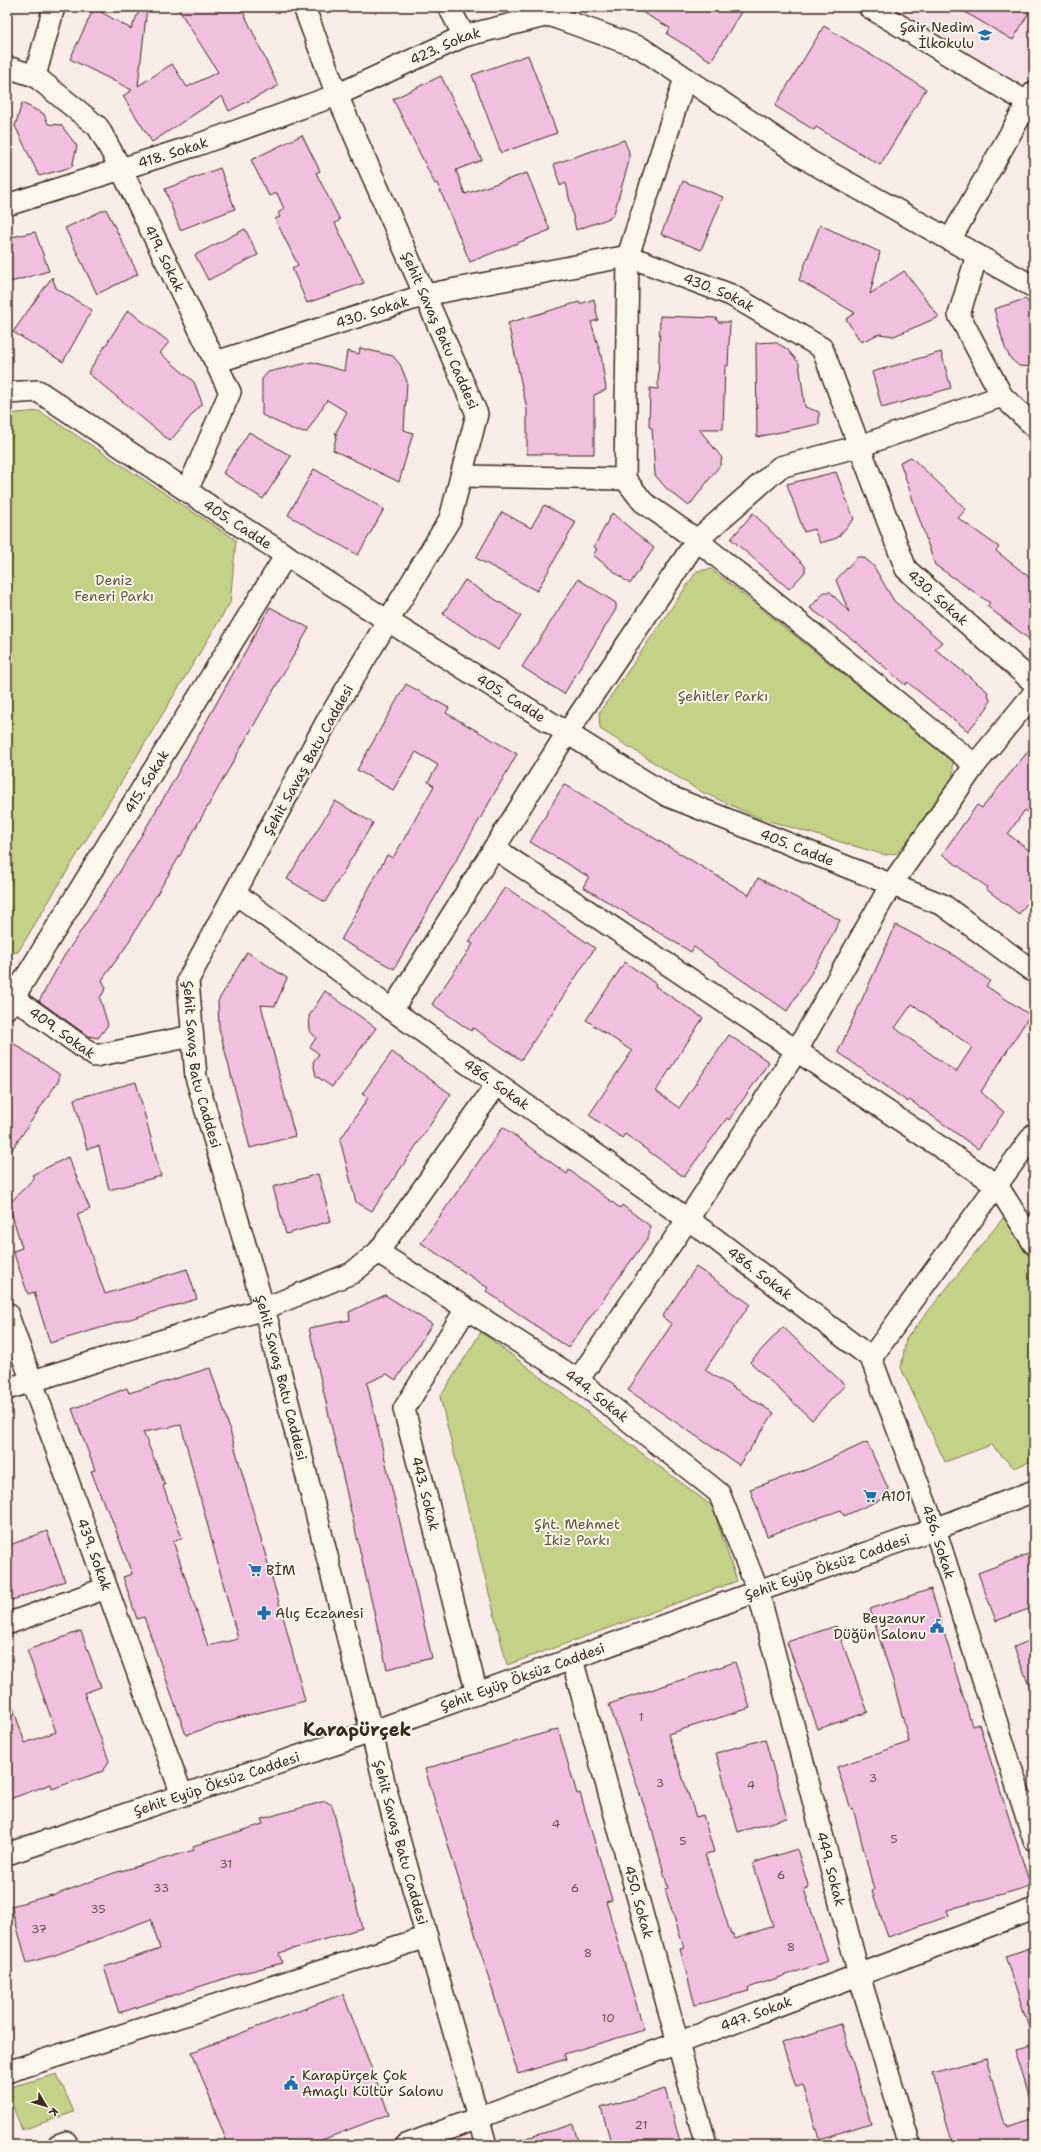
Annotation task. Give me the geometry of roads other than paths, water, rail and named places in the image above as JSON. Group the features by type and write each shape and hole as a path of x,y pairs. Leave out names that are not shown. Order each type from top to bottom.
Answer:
{"street":[{"path":"35,76 54,7"},
{"name":"Şehit Savaş Batu Caddesi","path":"304,7 337,95 477,414 450,519 327,721 188,980 192,1036 196,1077 264,1309 395,1825 486,2145"},
{"path":"449,7 464,36"},
{"path":"868,7 1032,101 950,240"},
{"path":"552,11 641,48 811,162 1034,287"},
{"name":"423. Sokak","path":"337,95 464,36 552,11"},
{"name":"419. Sokak","path":"7,67 35,76 98,126 121,169 230,392 187,491"},
{"path":"685,78 628,256 625,479 643,502 697,540 975,765"},
{"name":"418. Sokak","path":"7,205 197,145 337,95"},
{"path":"977,255 959,315 1002,396 1034,426"},
{"name":"430. Sokak","path":"216,362 425,295 628,256 731,294 822,348 906,569 1034,683"},
{"name":"405. Cadde","path":"7,393 38,391 187,491 388,621 668,796 943,905 1034,972"},
{"path":"392,1010 567,733 697,540 780,467 860,446 1002,396"},
{"path":"461,476 625,479"},
{"name":"415. Sokak","path":"9,999 286,555"},
{"path":"578,1380 688,1219 797,1050 891,885 975,765 1034,693"},
{"path":"494,848 997,1185 1034,1244"},
{"name":"486. Sokak","path":"235,893 392,1010 688,1219 871,1358 935,1529 1034,1840"},
{"name":"409. Sokak","path":"9,999 95,1056 192,1036"},
{"path":"7,1389 30,1380 264,1309 352,1273 378,1252 497,1084"},
{"path":"871,1358 1034,1134"},
{"name":"444. Sokak","path":"378,1252 578,1380 719,1493 758,1591"},
{"name":"443. Sokak","path":"466,1309 404,1409 477,1694"},
{"name":"439. Sokak","path":"7,1313 30,1380 182,1795"},
{"name":"Şehit Eyüp Öksüz Caddesi","path":"7,1854 371,1732 758,1591 935,1529 1034,1491"},
{"path":"7,1624 106,1588"},
{"name":"449. Sokak","path":"758,1591 859,1975 910,2145"},
{"name":"450. Sokak","path":"572,1659 706,2145"},
{"name":"447. Sokak","path":"406,2145 1034,1909"},
{"path":"7,2072 427,1937"}],"place":[{"name":"Şair Nedim İlkokulu","path":"985,35"},
{"name":"A101","path":"870,1496"},
{"name":"BİM","path":"255,1570"},
{"name":"Alıç Eczanesi","path":"264,1613"},
{"name":"Beyzanur Düğün Salonu","path":"937,1626"},
{"name":"Karapürçek Çok Amaçlı Kültür Salonu","path":"291,2083"}],"district":[{"name":"Karapürçek","path":"357,1730"}],"park label":[{"name":"Deniz Feneri Parkı","path":"114,588"},
{"name":"Şehitler Parkı","path":"723,696"},
{"name":"Şht. Mehmet İkiz Parkı","path":"577,1532"}]}
